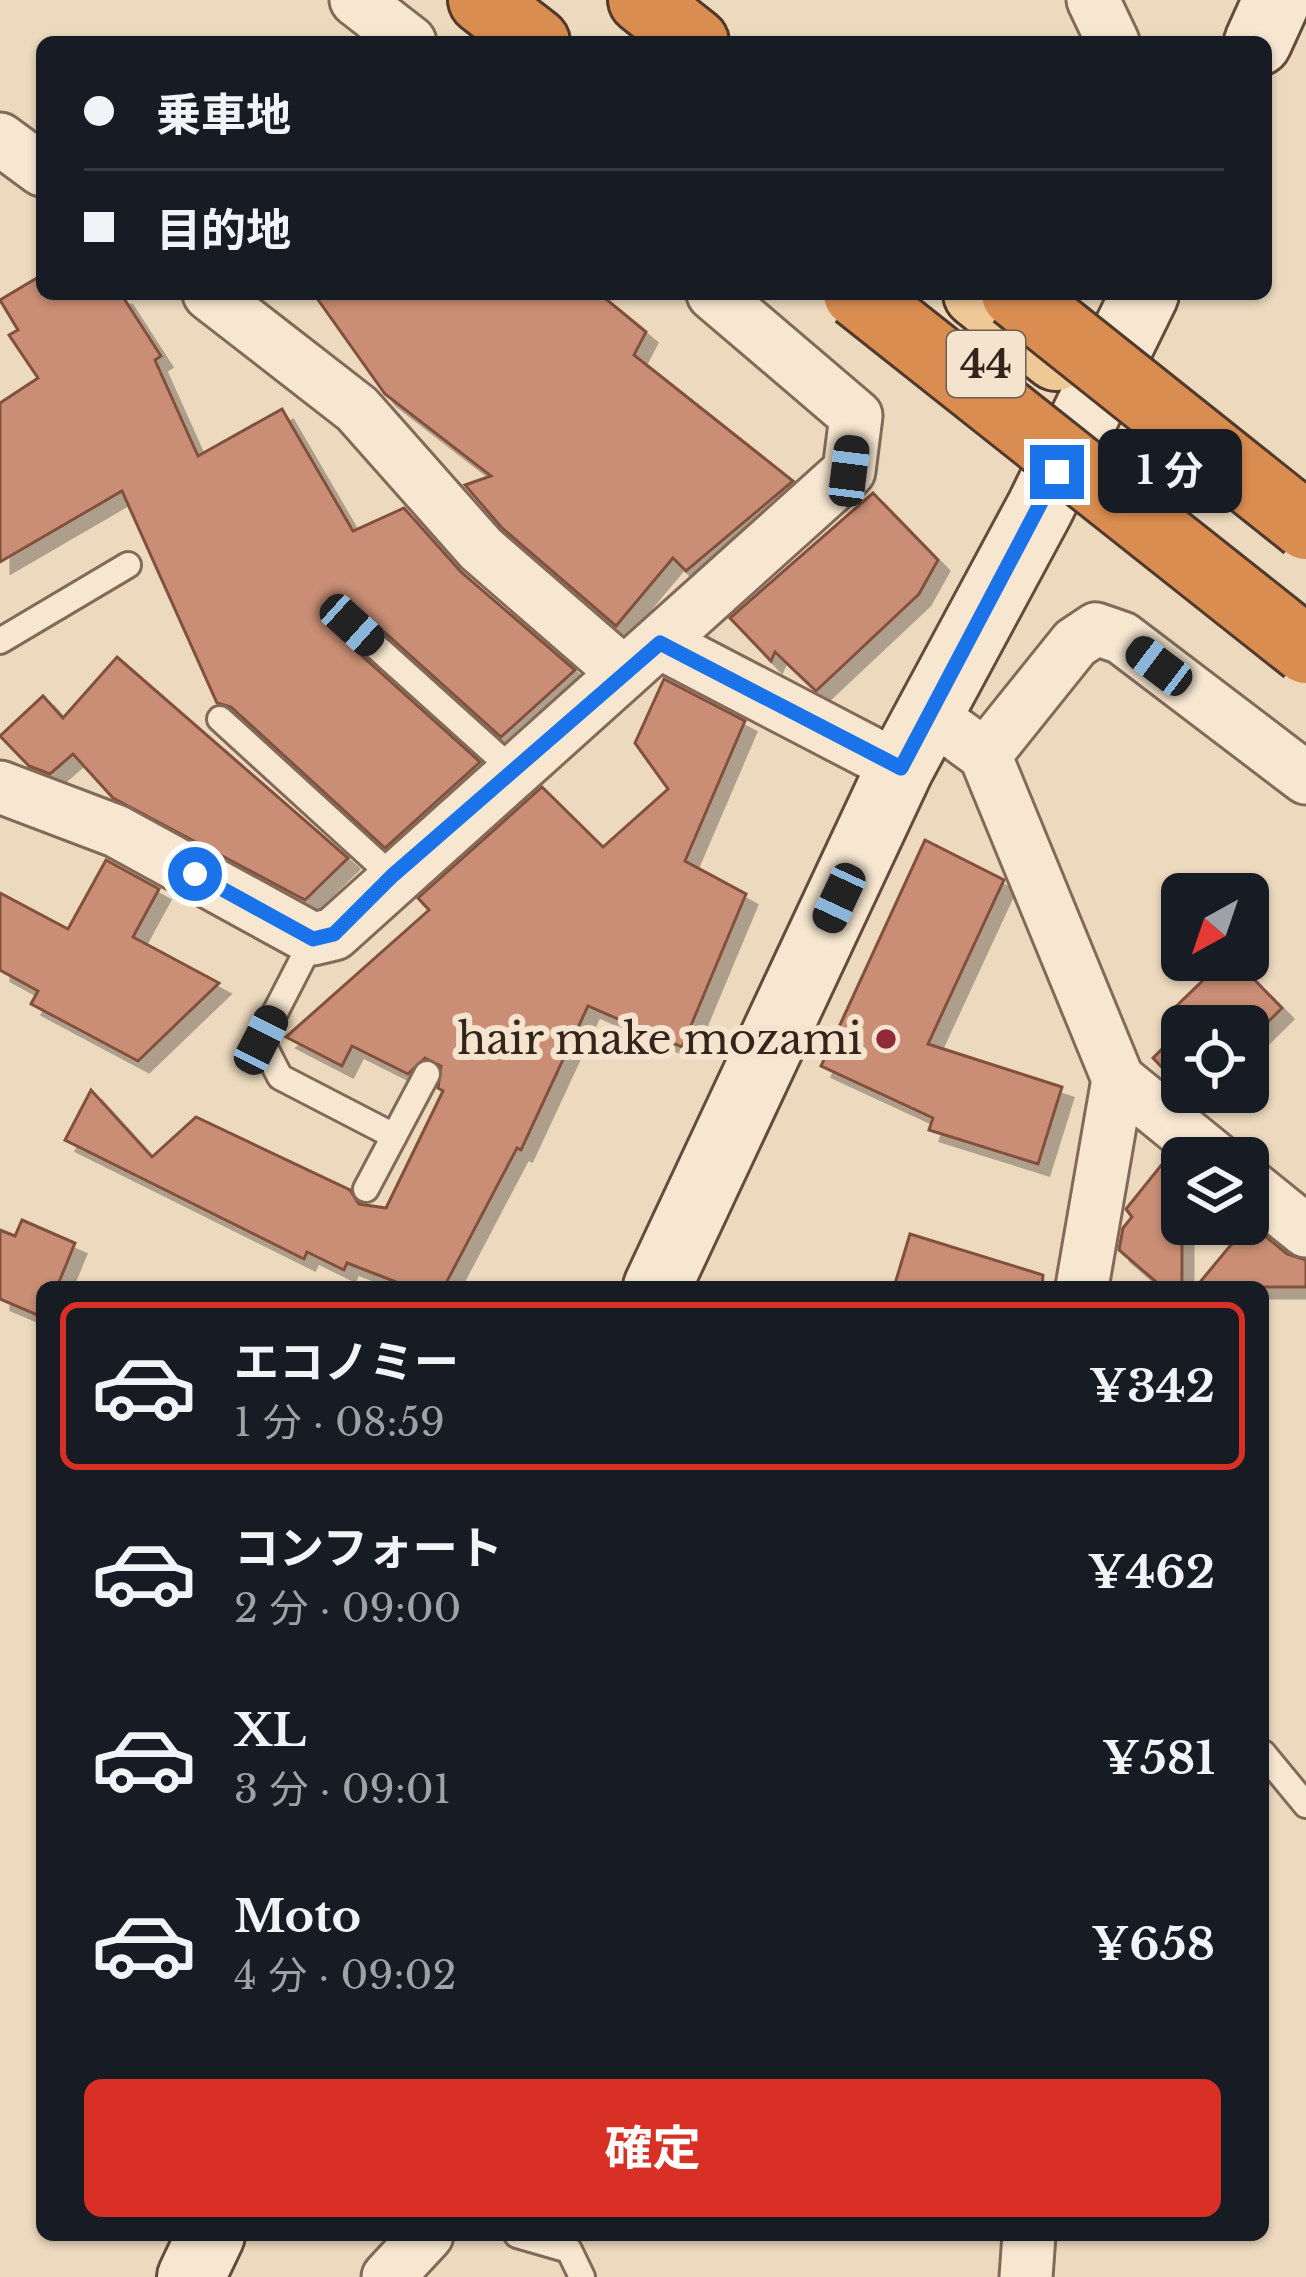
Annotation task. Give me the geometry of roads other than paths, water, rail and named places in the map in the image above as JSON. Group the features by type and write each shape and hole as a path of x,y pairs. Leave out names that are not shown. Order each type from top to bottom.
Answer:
{"highway":[{"path":"482,0 528,36"},
{"path":"642,0 687,36"},
{"path":"865,300 1306,650"},
{"path":"1023,300 1306,526"}],"main road":[{"path":"523,0 568,36"},
{"path":"603,0 649,36"},
{"name":"44","path":"906,300 1306,559"},
{"name":"44","path":"982,300 1085,412 1306,622"}],"street":[{"path":"356,0 402,36"},
{"path":"1093,0 1111,36"},
{"path":"1261,36 1277,0"},
{"path":"0,139 36,166"},
{"path":"216,300 357,409 481,548 642,658 915,741 986,755"},
{"path":"0,787 116,831 313,939 334,934 392,876 849,471 856,416 720,300"},
{"path":"659,1281 915,741 1142,300"},
{"path":"986,755 1075,643 1096,629 1122,638 1306,778"},
{"path":"986,755 1118,1079 1190,1137"},
{"path":"1083,1281 1118,1079"},
{"path":"1269,1201 1306,1231"},
{"path":"191,2277 208,2241"},
{"path":"388,2277 421,2241"},
{"path":"1026,2277 1029,2241"}],"lane":[{"path":"0,641 128,566"},
{"path":"352,625 513,770"},
{"path":"220,718 392,876"},
{"path":"313,939 261,1040 280,1077 394,1136"},
{"path":"366,1189 427,1075"},
{"path":"1269,1760 1306,1805"},
{"path":"538,2241 569,2250 582,2277"}],"place":[{"name":"hair make mozami","path":"886,1039"}]}
